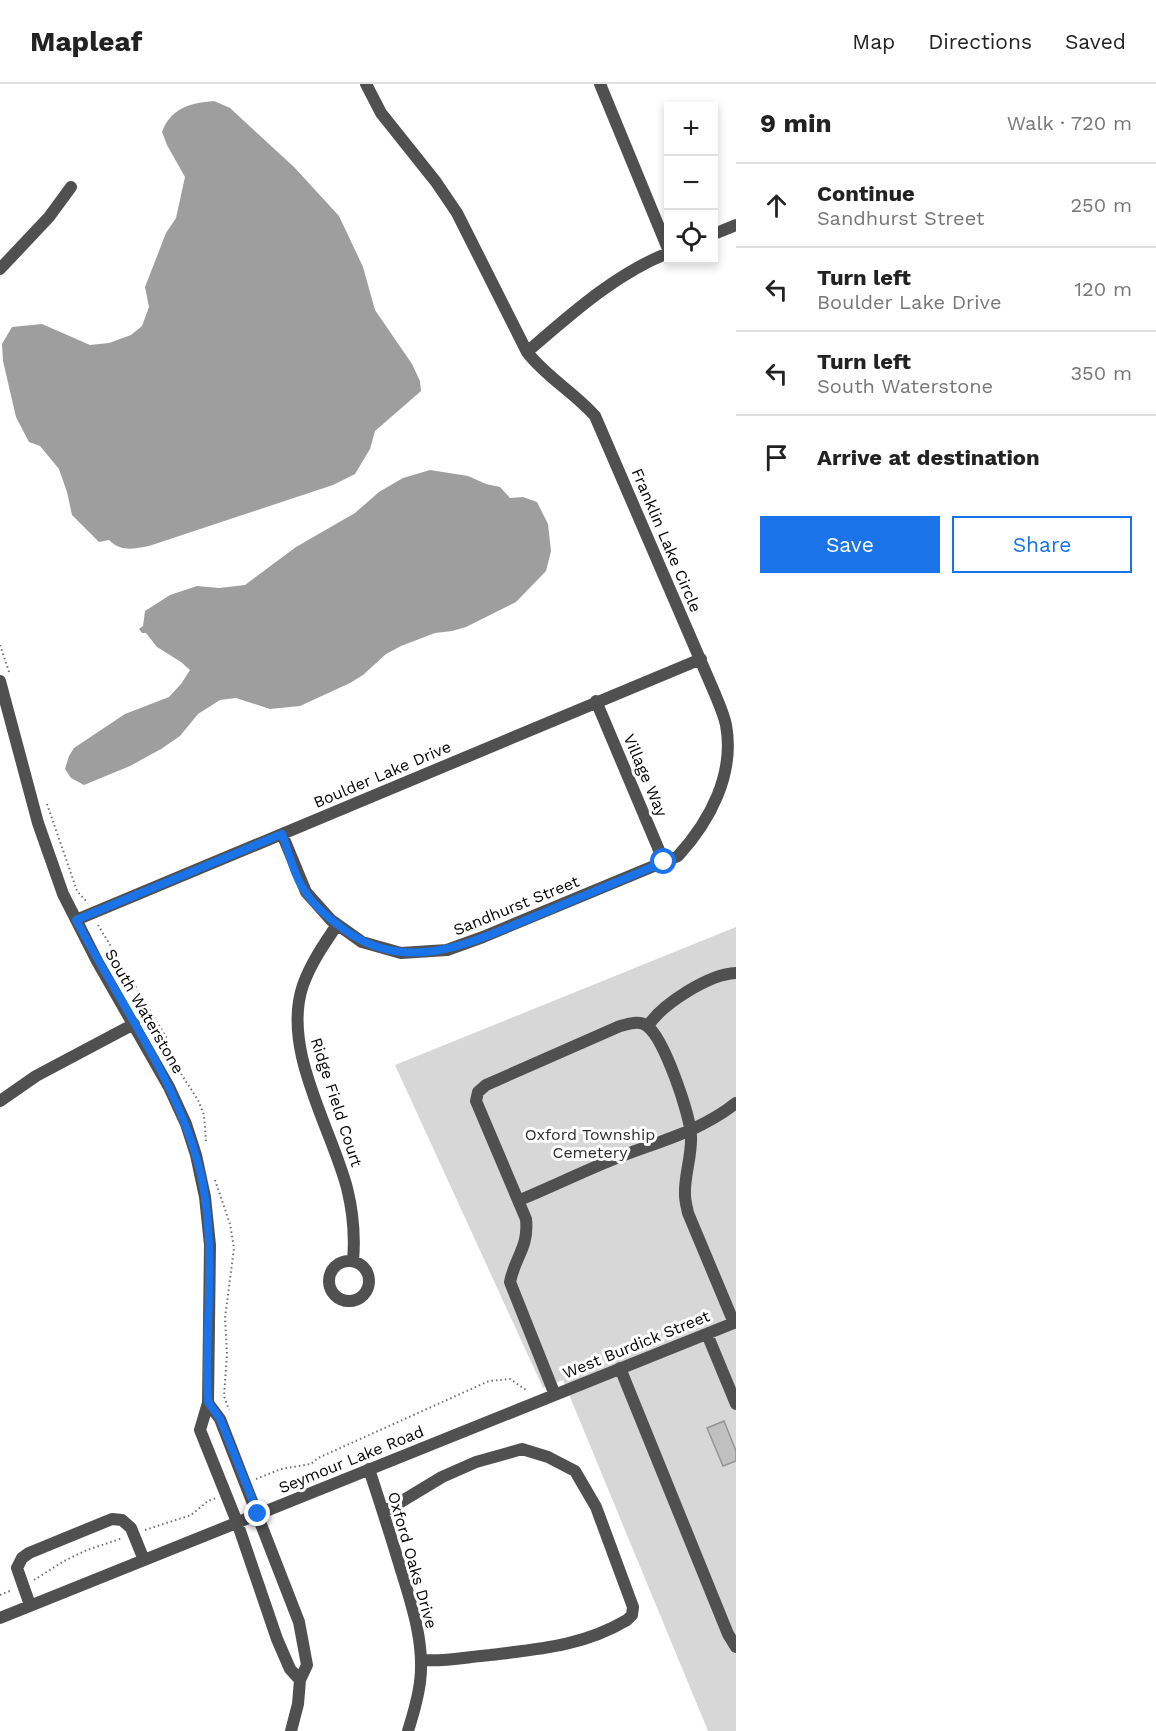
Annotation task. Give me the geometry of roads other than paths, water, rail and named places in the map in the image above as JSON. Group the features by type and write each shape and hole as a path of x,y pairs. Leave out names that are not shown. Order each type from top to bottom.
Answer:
{"street":[{"name":"Franklin Lake Circle","path":"366,84 381,113 436,182 457,213 527,352 536,364 586,405 595,416 701,659 726,724 731,770"},
{"path":"600,84 664,239"},
{"path":"0,269 49,217 70,187"},
{"path":"718,232 736,225"},
{"path":"527,352 591,298 647,261 664,253"},
{"name":"Boulder Lake Drive","path":"76,920 701,659"},
{"name":"South Waterstone","path":"0,681 38,823 53,868 76,920 169,1087 186,1124 196,1155 205,1197 210,1245 208,1402 200,1430 237,1522 290,1669 300,1680"},
{"name":"Village Way","path":"596,701 664,862"},
{"name":"Sandhurst Street","path":"282,834 306,892 337,925 362,942 401,953 447,950 678,856 707,818 731,770"},
{"name":"Ridge Field Court","path":"337,925 316,957 303,986 297,1022 298,1040 308,1076 348,1190 355,1240 353,1262"},
{"path":"648,1026 655,1016 705,982 724,974 736,973"},
{"path":"551,1396 510,1282 513,1265 523,1249 528,1233 526,1219 520,1200 476,1101 478,1092 486,1086 620,1026 639,1023 648,1026 675,1076 688,1117 690,1132 685,1195 688,1214 735,1322"},
{"path":"0,1101 36,1076 134,1024"},
{"path":"520,1200 615,1159 690,1132 724,1113 736,1103"},
{"name":"West Burdick Street","path":"551,1396 735,1322"},
{"path":"706,1334 736,1404"},
{"path":"620,1368 728,1635 736,1647"},
{"name":"Seymour Lake Road","path":"0,1618 551,1396"},
{"path":"208,1402 220,1419 299,1622 307,1665 300,1680 298,1704 291,1731"},
{"path":"384,1512 442,1477 476,1462 522,1449 548,1457 575,1471 596,1507 633,1607 632,1615 627,1620 577,1643 438,1661 421,1660"},
{"name":"Oxford Oaks Drive","path":"369,1469 416,1621 421,1681 408,1731"},
{"path":"30,1605 17,1568 22,1558 29,1553 112,1519 122,1520 130,1528 144,1560"}],"park label":[{"name":"Oxford Township Cemetery","path":"590,1143"}]}
